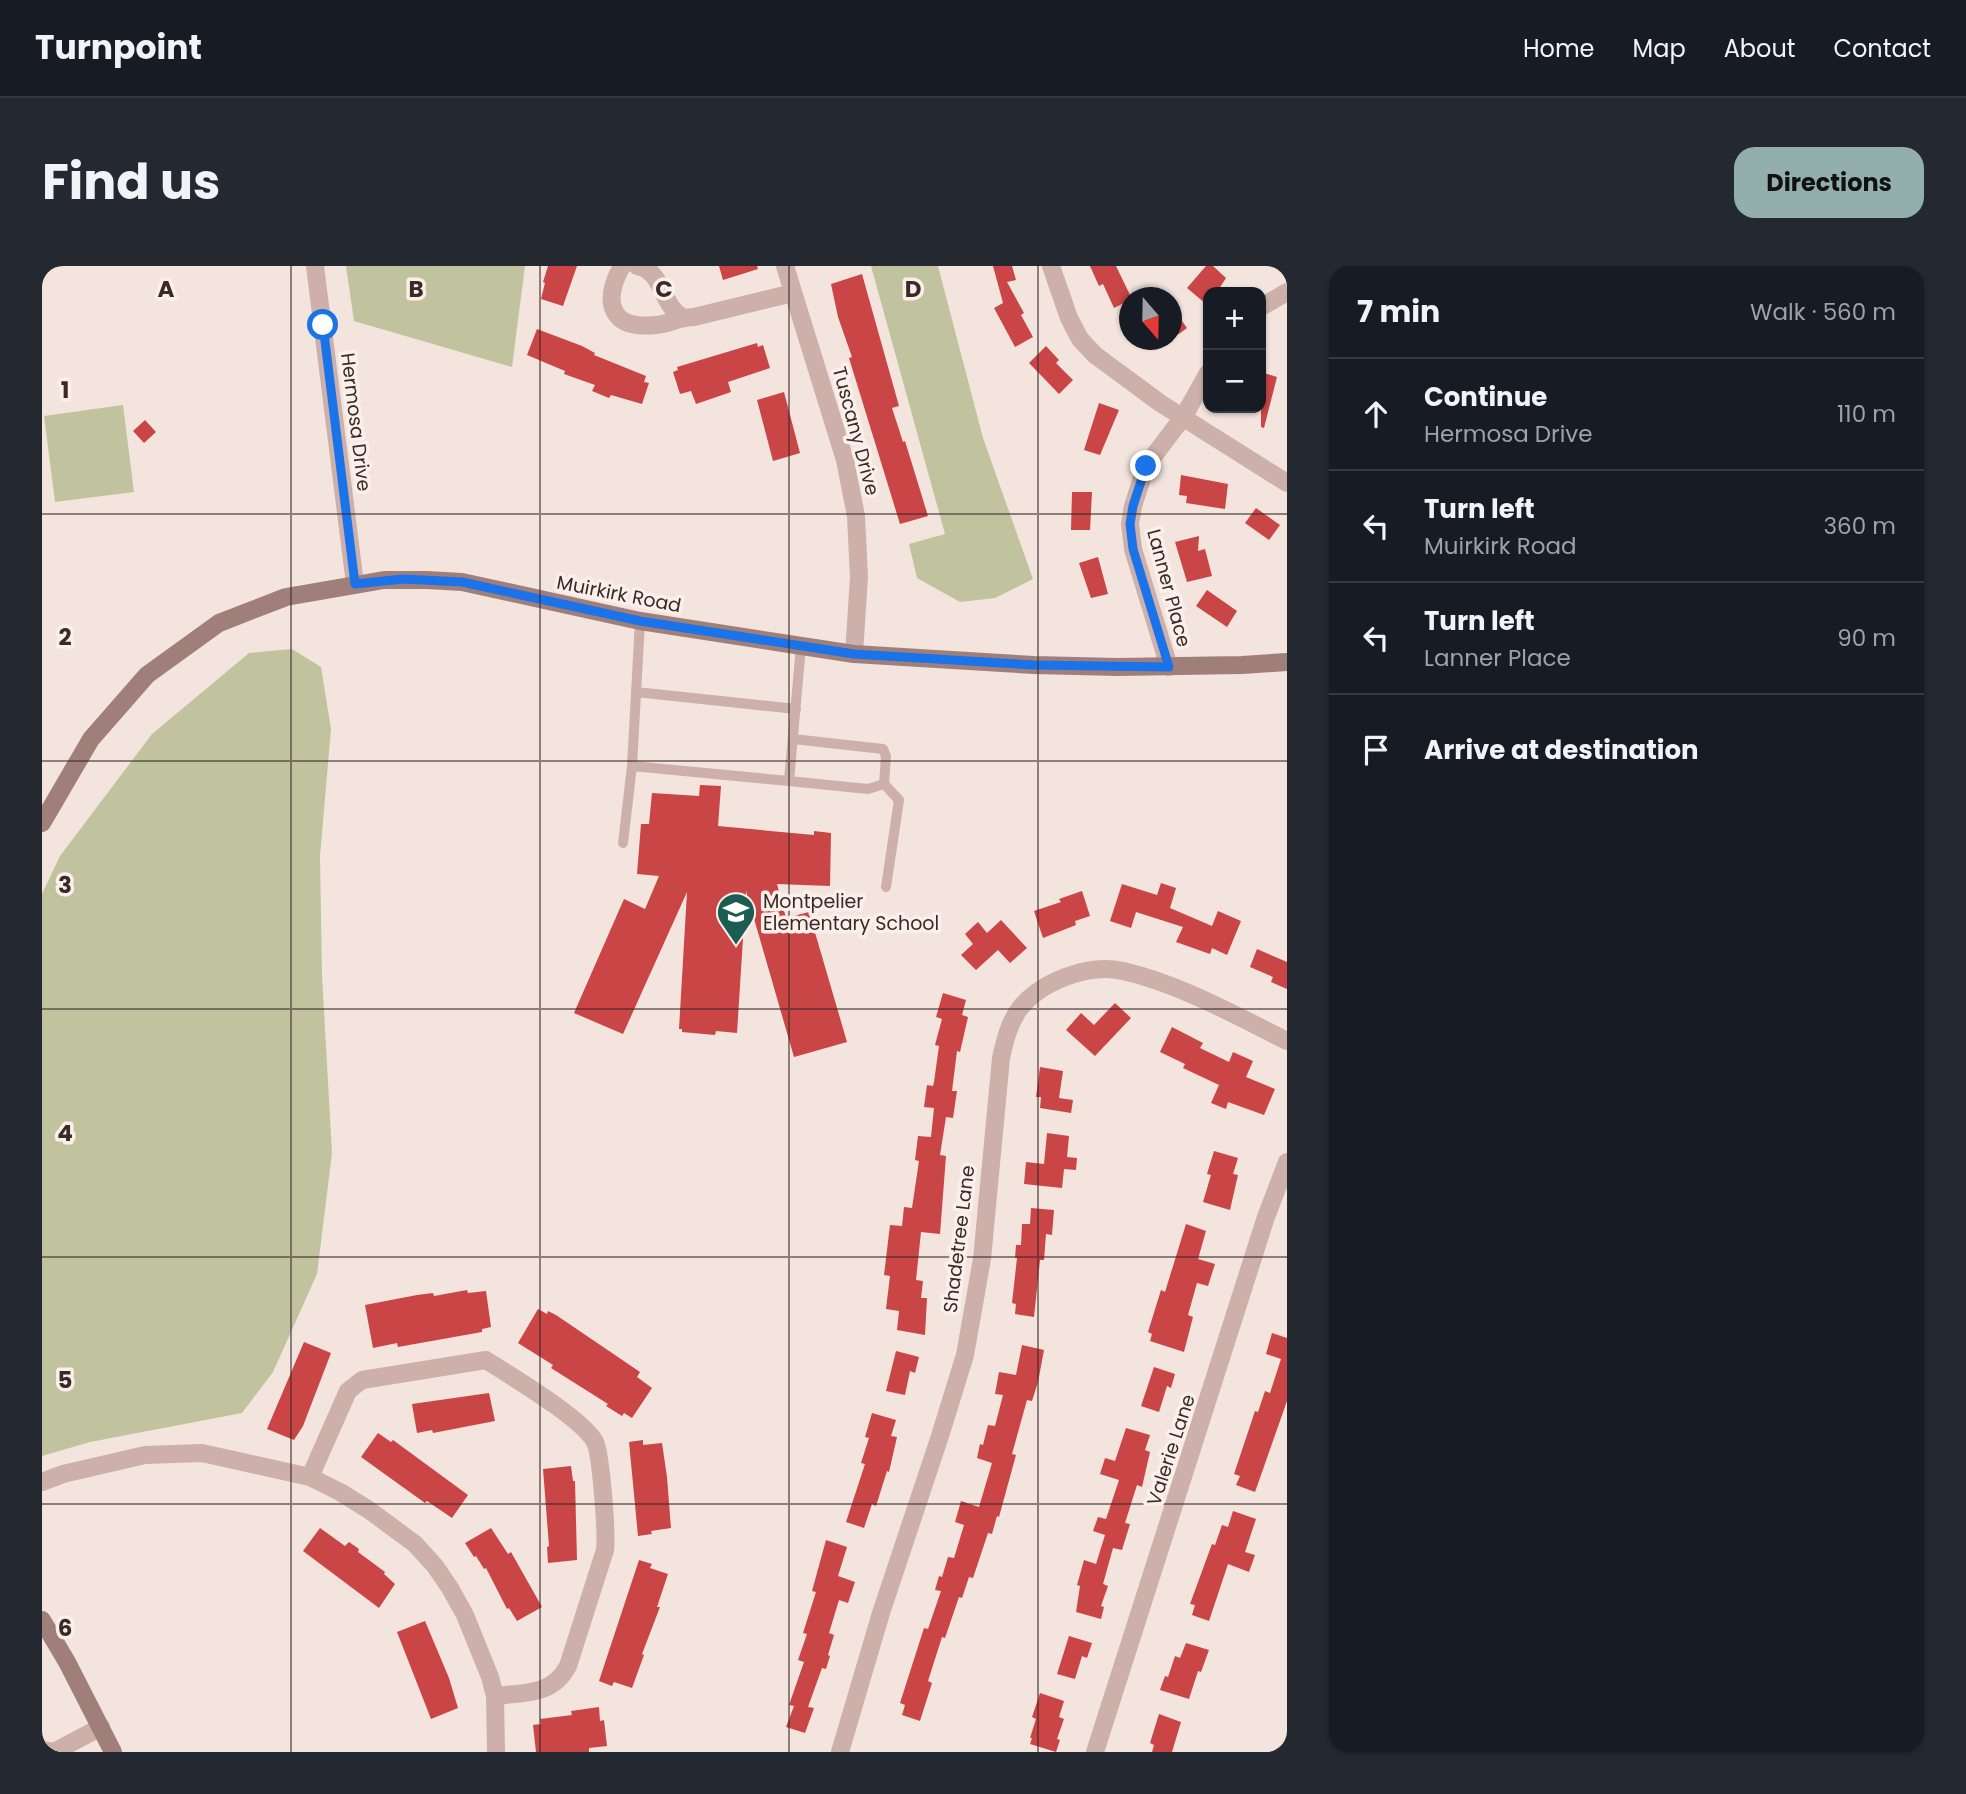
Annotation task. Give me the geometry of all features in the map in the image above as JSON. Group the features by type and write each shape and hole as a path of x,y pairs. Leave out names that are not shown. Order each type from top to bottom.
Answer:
{"main road":[{"name":"Muirkirk Road","path":"42,823 91,739 147,675 219,623 286,597 355,584 403,579 462,582 640,621 854,654 1034,665 1169,667 1287,662"},
{"path":"42,1620 67,1662 113,1752"}],"street":[{"name":"Hermosa Drive","path":"315,266 355,584"},
{"path":"621,266 610,306 622,320 651,326 793,293"},
{"path":"637,266 642,266 656,278 669,307 682,317"},
{"name":"Tuscany Drive","path":"785,266 845,460 856,516 859,577 854,654"},
{"path":"1051,266 1069,318 1080,339 1095,355 1119,374 1287,482"},
{"path":"1266,304 1287,292"},
{"name":"Lanner Place","path":"1169,667 1133,549 1130,524 1146,466 1184,416 1203,382"},
{"name":"Shadetree Lane","path":"840,1752 881,1613 965,1355 982,1259 1001,1058 1008,1028 1021,1007 1041,989 1067,977 1097,969 1122,970 1177,988 1287,1041"},
{"name":"Valerie Lane","path":"1095,1752 1266,1217 1287,1162"},
{"path":"310,1477 348,1391 362,1380 486,1360 583,1426 596,1443 607,1534 605,1550 568,1666 561,1679 544,1689 495,1696"},
{"path":"42,1482 63,1474 132,1458 202,1453 310,1477 369,1510 415,1544 435,1566 465,1615 491,1677 495,1696 496,1752"},
{"path":"42,1750 54,1752 101,1727"}],"lane":[{"path":"623,844 632,766 640,621"},
{"path":"789,781 801,646"},
{"path":"636,692 796,709"},
{"path":"793,738 883,749 886,756 884,784 899,800 887,887"},
{"path":"632,766 868,789 884,784"}],"green space":[{"path":"346,266 525,266 512,367 354,321"},
{"path":"871,266 938,266 983,438 1033,579 995,598 960,602 917,578 909,544 945,534"},
{"path":"123,405 134,492 55,502 44,416"},
{"path":"292,649 321,667 331,729 320,856 322,975 332,1153 317,1274 273,1372 242,1413 90,1442 42,1456 42,894 60,856 152,734 249,653"}],"building":[{"path":"548,266 577,266 563,306 541,299"},
{"path":"719,266 757,266 758,269 723,280"},
{"path":"993,266 1012,266 1016,280 1007,282 1024,313 1021,315 1033,337 1015,347 994,308 1003,303"},
{"path":"1090,266 1116,266 1126,287 1119,287 1119,306 1114,308 1103,284 1099,286"},
{"path":"1206,266 1213,266 1226,278 1220,287 1203,287 1203,301 1187,288"},
{"path":"862,274 899,406 892,408 928,516 900,524 849,358 852,357 838,317 831,284"},
{"path":"537,329 582,346 595,353 594,355 646,376 644,382 649,383 642,404 611,395 609,398 592,391 595,385 564,374 565,371 527,355"},
{"path":"757,343 758,347 763,345 770,368 728,382 731,392 696,404 691,391 680,394 673,372 678,370 677,367"},
{"path":"1046,346 1059,360 1056,363 1073,380 1059,394 1029,363"},
{"path":"1266,374 1277,377 1264,428 1261,427 1261,413 1266,413"},
{"path":"784,392 800,453 773,461 757,400"},
{"path":"1099,403 1119,410 1100,455 1084,450"},
{"path":"145,420 156,432 144,443 133,431"},
{"path":"1181,475 1228,484 1225,509 1186,503 1187,496 1179,495"},
{"path":"1072,492 1092,492 1090,530 1071,530"},
{"path":"1256,508 1280,525 1269,540 1245,523"},
{"path":"1199,536 1198,551 1205,549 1212,576 1187,582 1175,542"},
{"path":"1098,557 1108,594 1091,598 1079,563"},
{"path":"1207,590 1237,611 1227,627 1196,606"},
{"path":"700,785 721,786 718,826 814,835 814,831 831,833 830,886 777,884 786,918 809,912 847,1042 794,1057 746,891 737,1033 716,1031 715,1035 682,1032 682,1029 679,1029 687,892 623,1034 574,1013 624,899 645,909 659,876 637,874 641,824 649,824 652,793 699,796"},
{"path":"1161,883 1176,888 1170,908 1212,926 1218,911 1241,921 1227,955 1212,948 1210,954 1176,942 1183,927 1136,912 1131,928 1110,921 1122,884 1157,895"},
{"path":"1082,891 1090,916 1075,921 1076,925 1043,938 1034,911"},
{"path":"1001,920 1027,948 1010,963 998,950 976,970 961,955 973,944 965,934 978,922 987,933"},
{"path":"1257,949 1287,962 1287,989 1271,982 1273,977 1250,967"},
{"path":"943,993 966,1000 962,1015 968,1017 960,1052 957,1051 952,1091 957,1091 953,1118 946,1117 940,1155 946,1156 940,1234 921,1232 916,1280 923,1281 921,1298 927,1298 925,1335 897,1330 899,1311 886,1309 890,1276 884,1275 890,1225 902,1226 904,1207 912,1208 919,1161 915,1160 918,1136 931,1137 934,1108 924,1107 927,1085 933,1086 934,1082 939,1046 935,1045 942,1019 936,1017"},
{"path":"1115,1003 1131,1018 1095,1056 1066,1030 1081,1013 1094,1025"},
{"path":"1172,1027 1203,1043 1200,1048 1229,1062 1233,1052 1253,1061 1246,1077 1275,1089 1264,1115 1228,1102 1226,1109 1211,1103 1219,1085 1183,1068 1185,1064 1160,1052"},
{"path":"1040,1067 1063,1071 1059,1098 1073,1100 1071,1113 1040,1108 1041,1097 1036,1097"},
{"path":"1047,1133 1069,1136 1067,1157 1077,1158 1076,1170 1064,1169 1062,1188 1024,1184 1026,1162 1044,1164"},
{"path":"1214,1151 1238,1158 1233,1174 1238,1175 1230,1210 1203,1202 1211,1175 1207,1174"},
{"path":"1031,1208 1054,1210 1052,1235 1046,1234 1044,1260 1040,1260 1034,1317 1015,1314 1016,1304 1012,1303 1016,1245 1021,1245 1022,1224 1030,1224"},
{"path":"1186,1224 1206,1231 1198,1259 1215,1264 1208,1286 1197,1283 1188,1315 1193,1317 1184,1352 1150,1341 1152,1334 1148,1332 1161,1290 1165,1292"},
{"path":"467,1290 468,1293 486,1291 491,1327 482,1329 482,1332 398,1347 397,1343 373,1348 365,1305 417,1295 433,1293 434,1296"},
{"path":"538,1309 556,1315 640,1372 637,1377 652,1388 632,1418 624,1413 622,1416 606,1406 608,1404 551,1368 553,1365 518,1343"},
{"path":"1272,1333 1287,1338 1287,1401 1255,1492 1236,1485 1240,1476 1234,1474 1255,1411 1258,1412 1265,1391 1270,1393 1281,1359 1266,1354"},
{"path":"304,1342 331,1353 303,1426 294,1440 267,1429"},
{"path":"1022,1345 1044,1350 1038,1382 1032,1401 1027,1400 1012,1454 1016,1455 999,1517 997,1516 992,1534 988,1533 973,1578 969,1577 962,1598 959,1597 945,1638 942,1637 928,1681 932,1683 920,1721 902,1715 905,1705 900,1703 924,1628 928,1629 941,1591 935,1590 939,1576 942,1577 948,1557 954,1558 964,1525 955,1522 961,1501 979,1507 992,1463 977,1458 988,1425 995,1426 1003,1395 995,1394 999,1372 1016,1375"},
{"path":"896,1351 919,1357 915,1373 910,1371 905,1395 886,1391"},
{"path":"1154,1367 1175,1374 1171,1388 1167,1386 1159,1412 1141,1406"},
{"path":"489,1393 495,1421 433,1433 432,1430 417,1433 412,1404"},
{"path":"872,1413 896,1420 891,1436 897,1437 889,1472 887,1471 876,1506 872,1504 864,1528 846,1522 865,1464 861,1463 869,1438 865,1437"},
{"path":"1126,1428 1150,1435 1145,1450 1150,1452 1142,1487 1137,1485 1125,1523 1130,1524 1122,1550 1113,1548 1103,1584 1108,1586 1101,1606 1104,1607 1101,1619 1076,1612 1080,1586 1077,1585 1084,1560 1096,1564 1105,1535 1093,1531 1098,1517 1106,1519 1119,1480 1100,1474 1105,1458 1115,1461"},
{"path":"378,1433 391,1442 393,1440 468,1495 452,1518 427,1501 425,1503 361,1457"},
{"path":"643,1440 643,1445 662,1443 671,1528 638,1536 629,1442"},
{"path":"571,1466 575,1481 577,1560 548,1563 543,1469"},
{"path":"1233,1511 1256,1519 1245,1552 1255,1555 1249,1572 1228,1564 1209,1621 1192,1615 1195,1605 1190,1604 1212,1544 1215,1545 1222,1525 1228,1527"},
{"path":"320,1528 345,1546 349,1542 359,1549 358,1552 385,1572 395,1584 379,1608 303,1551"},
{"path":"491,1528 508,1554 511,1552 542,1607 517,1621 509,1608 507,1609 486,1568 484,1569 465,1543"},
{"path":"826,1540 847,1547 838,1576 855,1582 848,1603 839,1600 829,1633 834,1635 828,1655 830,1656 826,1669 822,1668 808,1707 814,1708 805,1733 786,1727 794,1706 789,1705 804,1662 798,1660 807,1634 803,1633 816,1592 812,1591"},
{"path":"639,1560 652,1564 650,1568 668,1574 657,1607 660,1607 632,1688 614,1682 612,1686 599,1681"},
{"path":"425,1621 449,1678 458,1708 431,1719 397,1632"},
{"path":"1069,1636 1092,1643 1087,1658 1082,1656 1075,1679 1057,1674"},
{"path":"1186,1643 1209,1650 1201,1672 1198,1671 1189,1699 1160,1690 1175,1656 1180,1658"},
{"path":"1040,1693 1064,1701 1059,1717 1064,1719 1056,1752 1030,1744 1036,1719 1032,1717"},
{"path":"599,1707 600,1721 604,1720 607,1746 589,1748 589,1752 536,1752 533,1725 541,1724 540,1719 572,1715 571,1711"},
{"path":"1159,1714 1181,1722 1172,1752 1152,1752 1154,1745 1150,1743"}],"place":[{"name":"Montpelier Elementary School","path":"736,946"}],"route":[{"path":"323,325 355,584 403,579 462,582 640,621 854,654 1034,665 1169,667 1133,549 1130,524 1146,466"}]}
